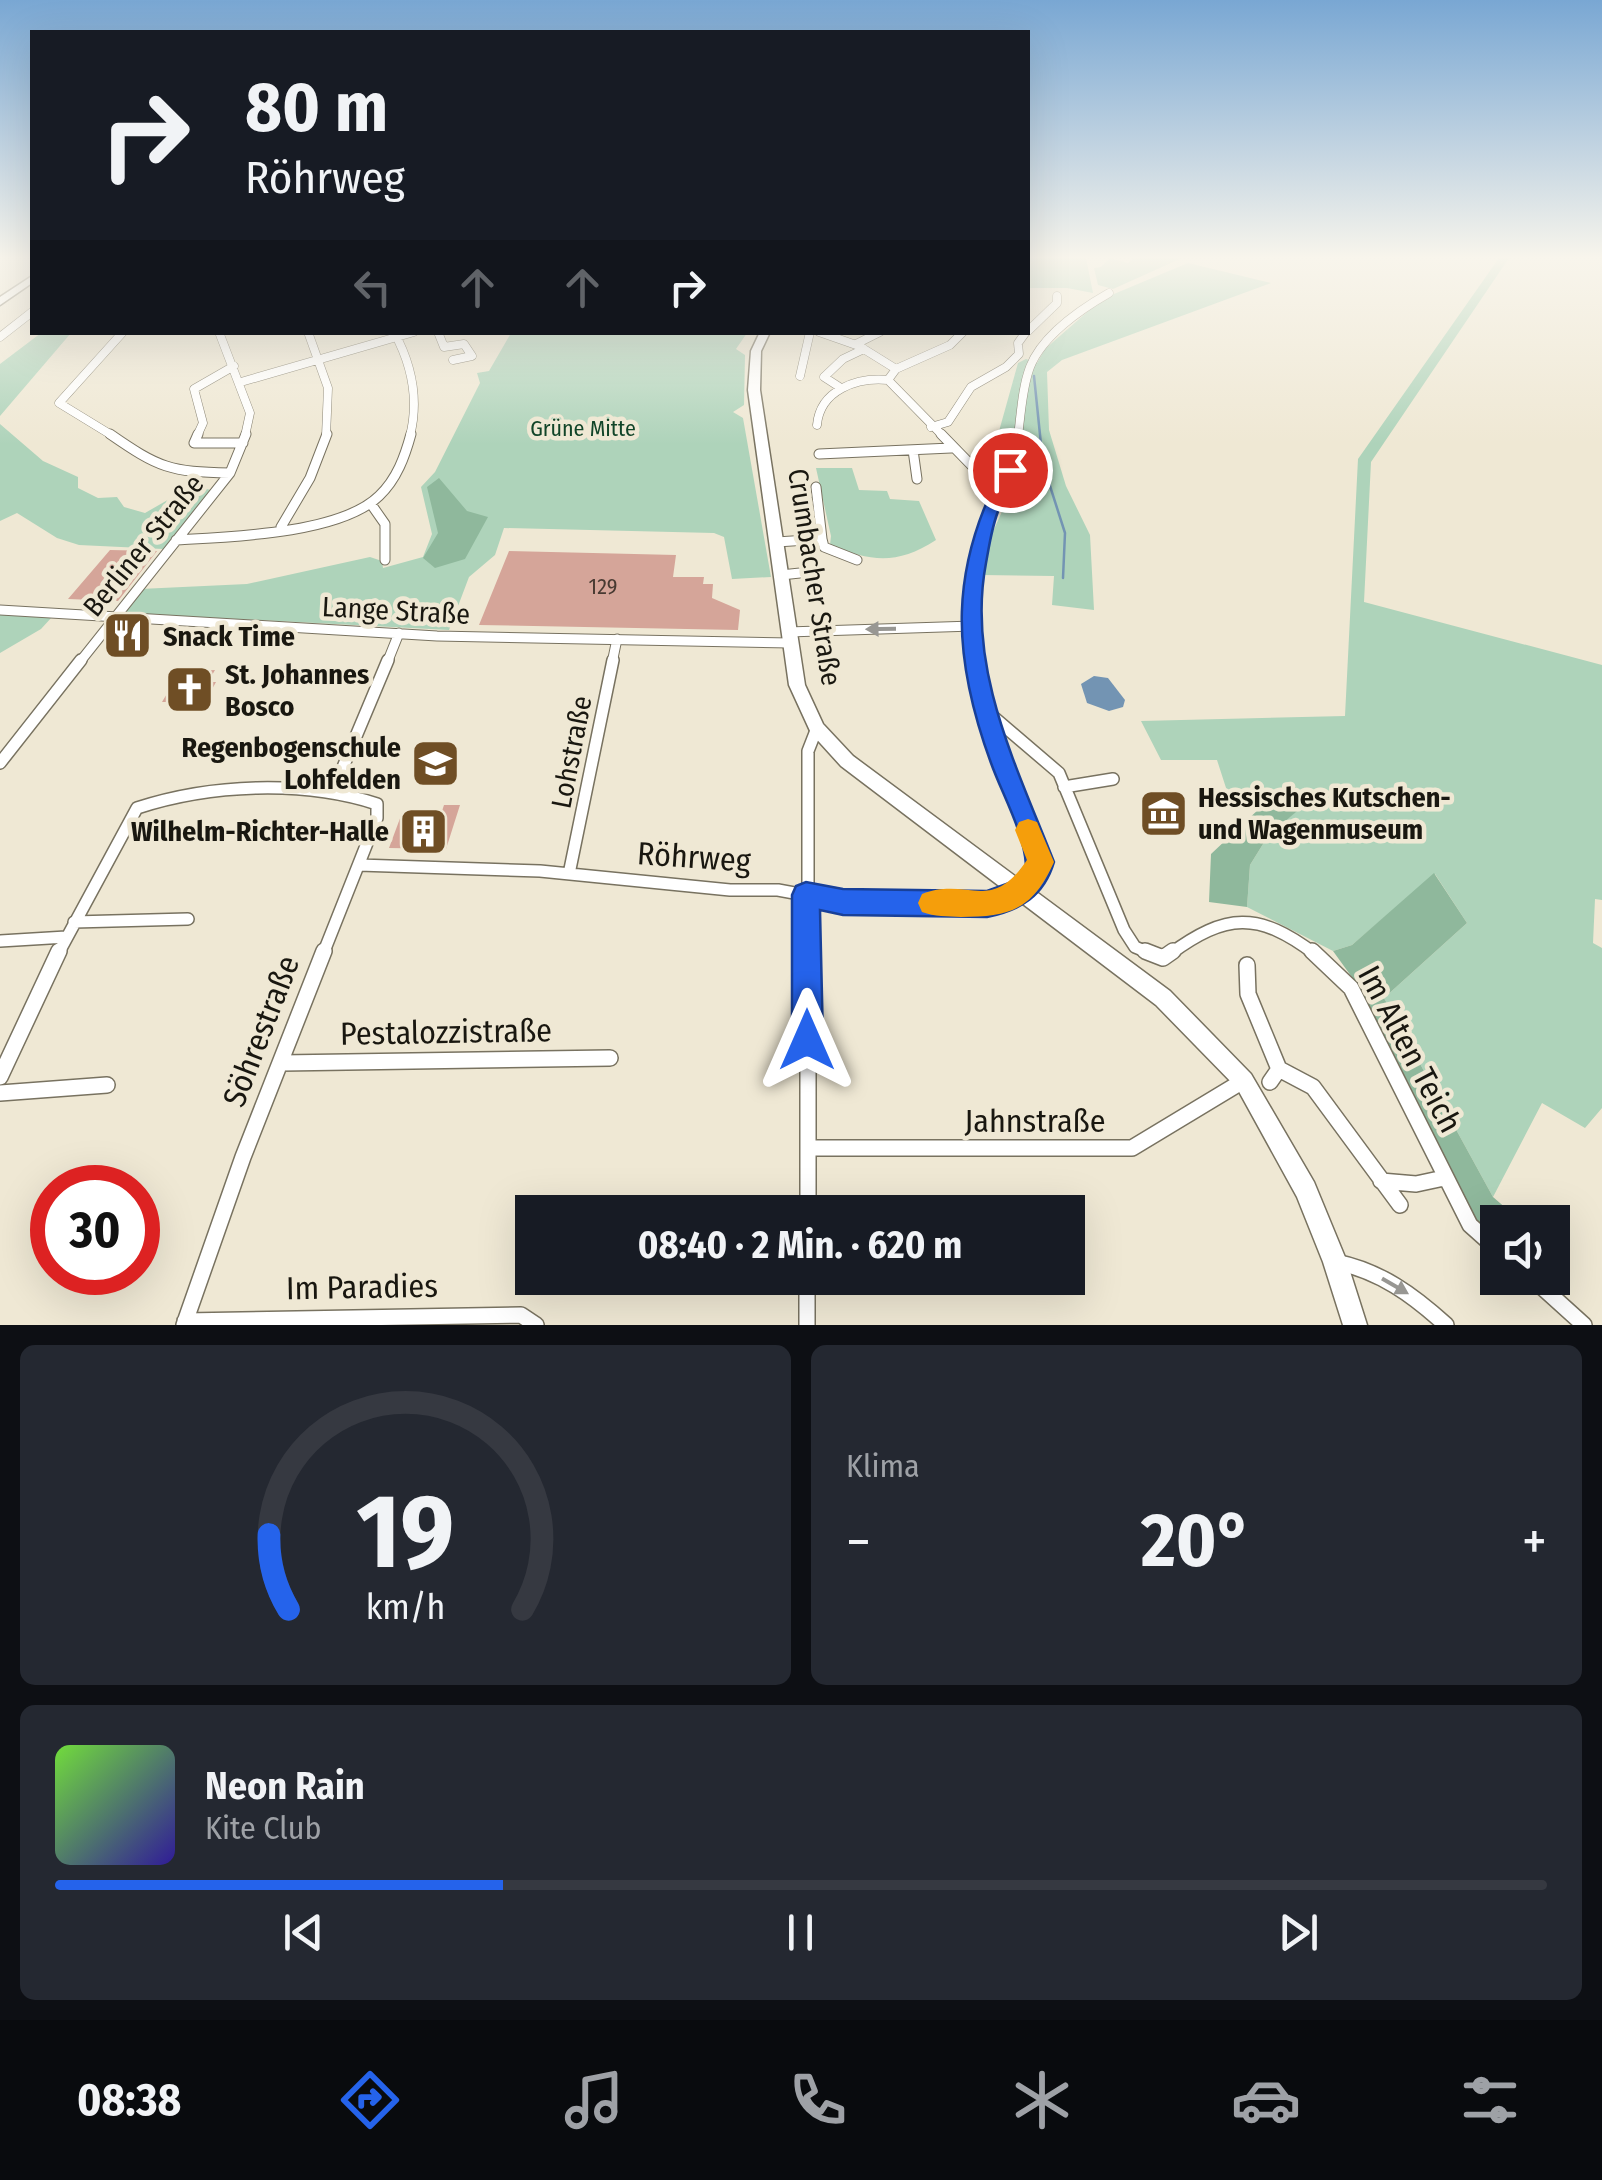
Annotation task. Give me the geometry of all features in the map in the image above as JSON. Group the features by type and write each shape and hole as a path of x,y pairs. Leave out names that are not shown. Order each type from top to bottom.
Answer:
{"main road":[{"name":"Crumbacher Straße","path":"764,335 756,352 753,379 797,685 817,728 880,788 1135,976 1188,1022 1244,1080 1306,1190 1336,1262 1355,1325"}],"street":[{"path":"0,337 22,320"},
{"path":"994,500 1002,494 1011,467 1018,412 1031,366 1046,343 1074,320"},
{"path":"120,335 59,402 146,461 168,470 230,473"},
{"name":"Berliner Straße","path":"0,763 230,473 250,412 221,335"},
{"path":"280,526 300,500 325,450 331,402 322,361 309,335"},
{"path":"176,540 335,518 370,504 393,479 406,456 412,426 412,372 395,335 322,361 240,382"},
{"path":"439,335 444,347 464,344 472,356 452,360"},
{"path":"800,376 809,335"},
{"path":"827,335 860,347 896,369"},
{"path":"842,388 824,378 876,335"},
{"path":"888,380 896,369 950,345 960,335"},
{"path":"931,427 948,422 971,386 1019,354 1018,342 1024,335"},
{"path":"234,366 194,388 203,423 194,444 242,443"},
{"path":"817,425 820,408 842,388 867,378 888,380 987,482 994,500 976,564 973,626 982,708 1041,862 1022,891"},
{"path":"88,421 100,412"},
{"path":"819,454 951,448"},
{"path":"914,450 917,479"},
{"path":"816,487 824,547 857,560"},
{"path":"370,504 385,524 385,560"},
{"path":"777,542 822,539"},
{"path":"781,574 800,573"},
{"name":"Lange Straße","path":"0,610 398,633 617,639 789,638 973,626"},
{"path":"0,1077 66,937 137,808 175,796 333,791 398,633"},
{"name":"Lohstraße","path":"569,874 617,639"},
{"path":"982,708 1058,773 1124,930 1135,947 1150,955 1135,976"},
{"path":"808,1195 808,751 817,728"},
{"path":"1064,787 1114,779"},
{"name":"Söhrestraße","path":"184,1323 243,1157 377,818 377,804 333,791"},
{"name":"Röhrweg","path":"359,865 569,874 806,895 843,902 987,904 1008,900 1022,891"},
{"path":"74,922 188,919"},
{"name":"Im Alten Teich","path":"1150,955 1163,958 1214,926 1234,920 1282,932 1330,962 1350,988 1444,1178 1470,1225 1480,1234"},
{"path":"0,941 66,937"},
{"path":"1247,965 1248,994 1274,1075 1313,1087 1400,1205"},
{"name":"Pestalozzistraße","path":"282,1063 610,1058"},
{"name":"Jahnstraße","path":"808,1148 1132,1148 1244,1080"},
{"path":"0,1093 108,1086"},
{"path":"1381,1181 1416,1184 1444,1178"},
{"path":"1336,1262 1360,1265 1416,1298 1446,1325"},
{"path":"806,1325 807,1295"},
{"path":"1551,1295 1584,1325"},
{"name":"Im Paradies","path":"184,1323 521,1315 536,1325"}],"green space":[{"path":"1078,320 1171,320 1062,360 1047,372 1049,430 1066,486 1090,535 1094,610 1052,605 1054,576 982,575 986,547 1009,496 1015,457 996,442 1018,363 1026,359 1037,363 1045,349"},
{"path":"1456,320 1467,320 1371,462 1364,602 1602,665 1602,900 1595,899 1593,943 1602,948 1602,1108 1585,1128 1542,1103 1493,1197 1384,998 1467,923 1435,874 1352,945 1333,951 1247,907 1250,865 1268,836 1310,799 1292,784 1278,791 1228,794 1217,760 1161,760 1141,721 1345,716 1358,459"},
{"path":"38,335 69,335 0,416 0,364"},
{"name":"Grüne Mitte","path":"510,335 746,335 736,349 745,355 744,405 733,412 743,418 771,577 732,579 724,537 714,533 504,528 495,555 469,577 449,630 122,613 140,589 247,584 370,557 382,561 383,568 423,557 432,534 421,487 435,472 480,383 477,373 489,371"},
{"path":"0,424 43,461 78,477 78,488 98,498 117,497 124,507 145,513 192,486 211,490 163,549 79,545 57,538 17,513 0,521"},
{"path":"816,468 852,468 859,490 887,491 890,499 919,501 936,540 909,554 884,558 830,545"},
{"path":"439,478 467,511 488,517 465,559 435,568 423,558 438,533 427,487"},
{"path":"0,614 52,617 41,629 0,653"},
{"path":"1292,784 1310,800 1268,836 1250,865 1247,907 1209,902 1211,854 1278,791"},
{"path":"1434,873 1467,923 1384,998 1493,1197 1502,1205 1480,1205 1480,1226 1359,987 1333,951 1352,945"}],"water":[{"path":"1094,676 1108,678 1125,700 1123,707 1109,711 1087,703 1081,684"}],"building":[{"path":"110,550 157,551 118,601 68,599"},
{"path":"509,551 676,555 673,577 704,577 703,584 713,584 712,598 740,610 738,630 479,625"},
{"name":"St. Johannes Bosco","path":"215,670 208,682 216,682 205,702 162,702 180,672"},
{"name":"Hessisches Kutschen- und Wagenmuseum","path":"1164,797 1179,828 1161,831 1147,799"},
{"name":"Wilhelm-Richter-Halle","path":"444,805 460,805 446,849 389,848 402,813 441,814"}],"waterway":[{"path":"1034,376 1043,464 1065,533 1063,578"}],"slow traffic":[{"path":"932,903 987,904 1008,900 1022,891 1041,862 1028,830"}],"place":[{"name":"Snack Time","path":"128,636"},
{"name":"St. Johannes Bosco","path":"190,690"},
{"name":"Regenbogenschule Lohfelden","path":"436,763"},
{"name":"Hessisches Kutschen- und Wagenmuseum","path":"1163,813"},
{"name":"Wilhelm-Richter-Halle","path":"424,831"}],"route":[{"path":"807,1040 806,895 843,902 987,904 1008,900 1022,891 1038,871 1041,862 982,708 976,678 972,602 976,564 994,500 1002,494 1010,470"}]}
